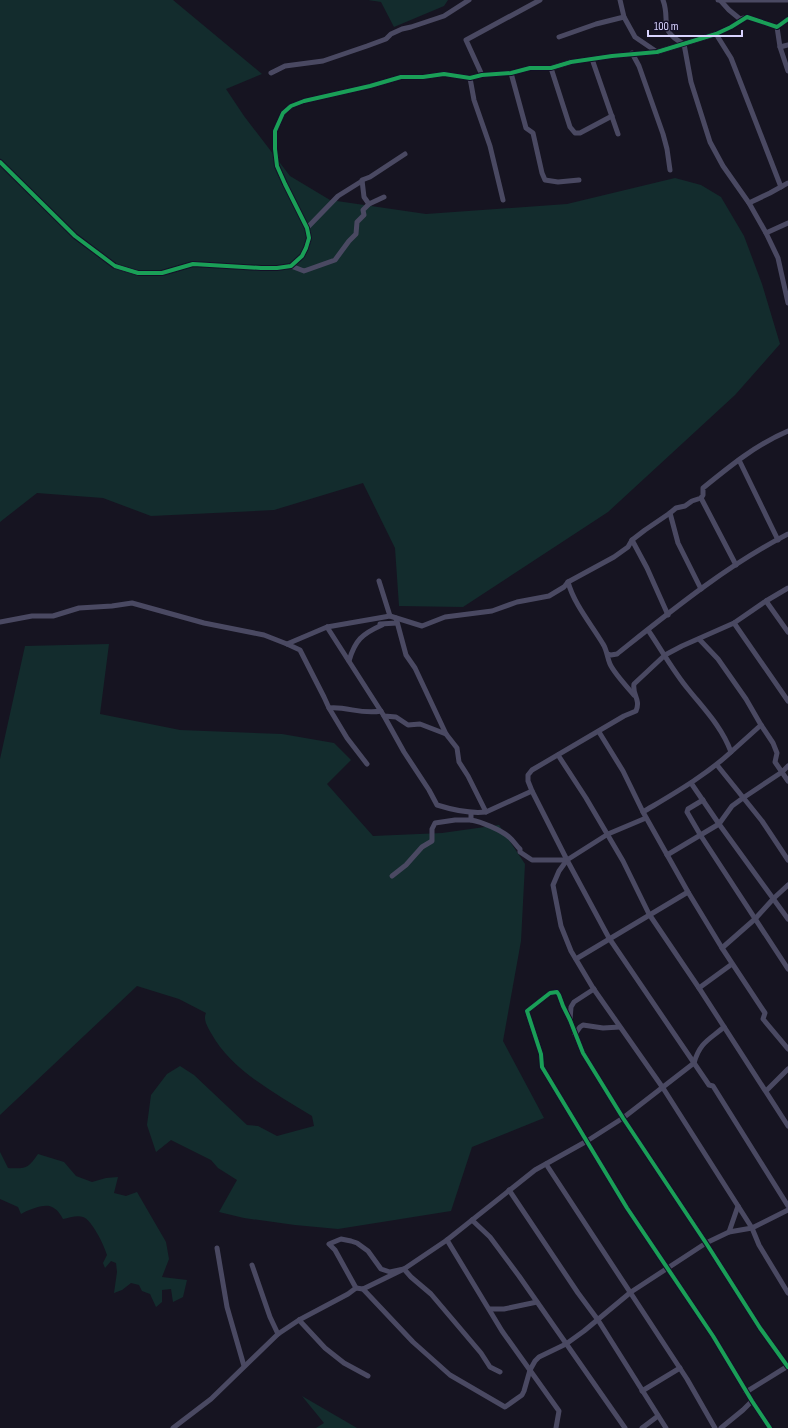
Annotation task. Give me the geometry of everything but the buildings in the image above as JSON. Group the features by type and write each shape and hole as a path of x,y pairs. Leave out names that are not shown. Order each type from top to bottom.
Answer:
{"street":[{"path":"271,73 285,66 323,60 386,39 391,34 402,29 444,16 469,0"},
{"path":"482,75 466,40 540,0"},
{"path":"620,0 624,18 635,37 657,52"},
{"path":"664,0 666,27 678,41 684,44"},
{"path":"719,0 788,0"},
{"path":"719,0 740,19 747,17 777,27"},
{"path":"290,266 302,256 309,238 307,228 277,166 275,131 283,113 291,106 304,101 370,86 401,77 422,77 444,74 470,78 482,75 511,74 530,68 550,68 571,62 657,52 716,34 747,17"},
{"path":"559,37 596,24 624,18"},
{"path":"777,27 788,19"},
{"path":"777,27 780,47 788,71"},
{"path":"716,34 732,58 781,187"},
{"path":"684,44 691,82 710,142 723,166 749,203 766,233 778,258 788,304"},
{"path":"780,47 788,45"},
{"path":"632,54 639,66 663,134 670,170"},
{"path":"592,60 618,134"},
{"path":"550,68 570,127 575,133 580,133 612,116"},
{"path":"511,74 526,128 533,134 545,180 558,182 579,180"},
{"path":"470,78 474,100 490,146 503,200"},
{"path":"307,228 338,196 404,154"},
{"path":"0,162 75,236 115,266 138,273 162,273 193,264 261,268 290,266 304,271 335,260 356,234 357,222 364,216 363,210 369,204 384,197"},
{"path":"362,181 364,197 369,204"},
{"path":"749,203 788,183"},
{"path":"766,233 788,224"},
{"path":"349,661 354,647 368,632 382,625 396,621 422,626 445,617 492,611 517,602 549,596 564,587 568,582 614,557 628,546 632,540 676,508 701,498 704,495 703,488 739,460 772,438 788,431"},
{"path":"739,460 778,540"},
{"path":"701,498 736,566"},
{"path":"670,513 678,543 701,589"},
{"path":"608,654 616,654 701,589 788,534"},
{"path":"632,540 647,568 668,615"},
{"path":"379,581 390,616 396,621 406,654 415,668 446,734 457,748 459,762 468,776 486,812"},
{"path":"568,582 573,595 608,654 610,664 624,684 636,697"},
{"path":"788,588 734,623 665,655 634,684 638,703 636,711 624,716 532,770 528,775 528,781 532,791 609,938 709,1085 713,1086 788,1206"},
{"path":"766,601 788,632"},
{"path":"0,622 32,616 53,616 80,608 132,603 204,623 264,635 300,650 329,708 347,738 367,764"},
{"path":"287,644 327,627 390,616"},
{"path":"370,620 382,625"},
{"path":"734,623 788,701"},
{"path":"327,627 437,805 471,813 486,812 532,791"},
{"path":"648,630 688,689 726,738 731,752"},
{"path":"699,639 718,659 746,699 776,749 777,753 774,760 788,781"},
{"path":"329,708 337,707 396,717 408,725 420,724 446,734"},
{"path":"642,812 691,783 717,765 761,725"},
{"path":"599,732 623,771 642,812 688,892 732,964 765,1013 763,1019 788,1049"},
{"path":"558,755 608,834 649,914 699,988 788,1126"},
{"path":"717,765 762,821 788,860"},
{"path":"667,855 719,824 727,811 743,798 782,772 788,766"},
{"path":"691,783 788,918"},
{"path":"703,800 686,811 788,969"},
{"path":"471,813 471,820"},
{"path":"646,818 608,834 567,860 559,871 553,885 561,926 576,959 594,990 663,1088 752,1228 758,1245 788,1293"},
{"path":"392,876 406,865 422,846 432,841 432,829 435,823 455,820 471,820 480,822 508,836 515,843 516,847 520,849 520,852 532,860 567,860"},
{"path":"722,948 755,919 788,885"},
{"path":"576,959 688,892"},
{"path":"699,988 732,964"},
{"path":"570,1020 571,1007 574,1002 594,990"},
{"path":"746,1392 788,1367 786,1357 760,1328 706,1243 623,1118 583,1053 559,995 557,992 550,992 526,1011 540,1054 542,1067 627,1208 712,1336 746,1392 770,1428"},
{"path":"575,1034 583,1025 603,1028 620,1027"},
{"path":"173,1428 211,1399 278,1334 299,1320 348,1294 356,1288 363,1289 404,1269 447,1240 535,1170 587,1141 623,1118 663,1088 694,1063 697,1052 701,1046 724,1027"},
{"path":"766,1091 788,1069"},
{"path":"546,1164 680,1368 716,1428"},
{"path":"509,1190 557,1263 598,1320 666,1428"},
{"path":"729,1232 738,1206"},
{"path":"363,1289 413,1342 450,1375 505,1407 524,1391 532,1364 539,1357 566,1344 598,1320 631,1292 706,1243 729,1232 752,1228 788,1210"},
{"path":"472,1220 490,1237 519,1276 625,1428"},
{"path":"356,1288 335,1250 328,1244 341,1239 357,1243 368,1251 381,1269 390,1272 404,1269"},
{"path":"447,1240 502,1331 560,1411 556,1428"},
{"path":"217,1248 227,1307 244,1366"},
{"path":"252,1265 270,1317 278,1334"},
{"path":"404,1269 431,1294 481,1353 490,1367 500,1372"},
{"path":"490,1309 504,1309 537,1302"},
{"path":"299,1320 336,1358 368,1376"},
{"path":"642,1391 680,1368"},
{"path":"721,1428 752,1401"},
{"path":"642,1428 658,1416"}],"green space":[{"path":"0,0 173,0 262,74 226,89 244,116 290,176 330,200 426,214 567,204 675,178 701,185 721,197 744,236 762,284 780,344 735,395 608,512 463,607 399,606 395,548 363,483 274,510 151,516 103,498 37,493 0,522"},
{"path":"368,0 448,0 444,6 394,27 381,2"},
{"path":"109,644 100,714 180,730 282,734 334,743 351,760 327,784 373,836 442,833 499,825 525,864 521,941 503,1041 544,1118 472,1147 451,1211 338,1229 244,1218 219,1212 237,1180 218,1168 211,1160 171,1140 156,1152 147,1125 151,1095 167,1074 180,1066 194,1075 247,1125 258,1126 277,1136 314,1126 312,1116 269,1090 230,1059 220,1047 208,1028 205,1020 206,1013 179,999 137,986 0,1115 0,759 25,646"},
{"path":"0,1152 8,1168 26,1167 38,1154 64,1162 76,1176 92,1182 106,1178 118,1177 114,1193 126,1196 137,1192 166,1242 169,1259 162,1277 187,1280 183,1297 173,1302 171,1289 162,1290 162,1302 156,1307 150,1294 142,1291 139,1285 131,1283 122,1290 114,1293 117,1272 116,1263 111,1261 105,1268 103,1263 107,1255 97,1233 86,1219 78,1216 63,1219 54,1208 49,1206 36,1208 21,1214 18,1207 0,1199"},
{"path":"302,1396 357,1428 316,1428 324,1423"}],"cycle path":[{"path":"0,162 75,236 115,266 138,273 162,273 193,264 261,268 291,266 302,256 309,238 307,228 277,166 275,131 283,113 291,106 304,101 370,86 401,77 423,77 444,74 470,78 482,75 511,73 530,68 551,68 571,62 612,56 657,52 716,34 747,17 777,27 788,19"},
{"path":"770,1428 713,1336 627,1208 542,1067 541,1054 527,1011 550,993 557,992 559,995 583,1053 623,1118 706,1243 760,1328 788,1367"}]}
